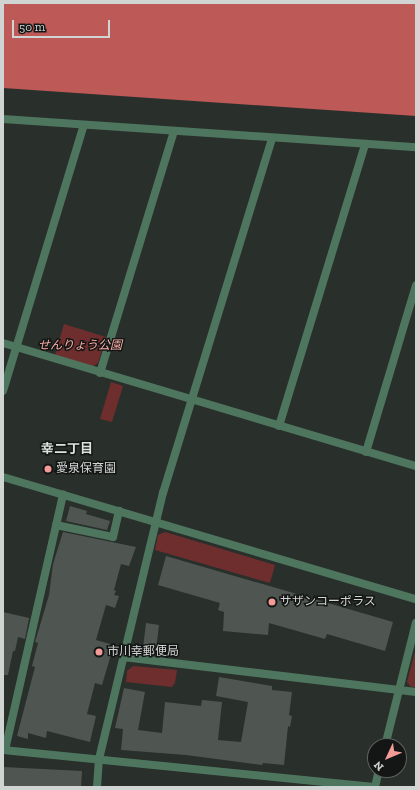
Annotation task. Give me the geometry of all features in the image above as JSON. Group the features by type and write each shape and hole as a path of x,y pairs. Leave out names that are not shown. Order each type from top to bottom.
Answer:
{"street":[{"path":"3,119 416,147"},
{"path":"3,392 84,125"},
{"path":"100,372 174,131"},
{"path":"97,787 100,759 155,523 191,400 272,138"},
{"path":"279,426 365,144"},
{"path":"366,452 416,285"},
{"path":"3,343 416,466"},
{"path":"3,477 416,599"},
{"path":"63,495 4,750 374,787"},
{"path":"56,525 113,537 119,511"},
{"path":"387,738 416,623"},
{"path":"123,658 416,692"}],"green space":[{"name":"せんりょう公園","path":"64,324 106,337 98,363 92,367 55,355"},
{"path":"111,382 123,386 112,422 100,419"},
{"path":"165,532 275,565 270,583 155,550 158,535"},
{"path":"416,648 416,687 411,687 407,682"},
{"path":"133,666 177,670 175,683 172,687 126,682 127,671"}],"shaded area":[{"path":"3,3 416,3 416,116 3,88"}],"building":[{"path":"70,506 87,511 86,514 110,521 107,530 66,521"},
{"path":"63,532 136,547 129,566 121,564 114,590 116,591 114,595 119,596 115,608 106,605 96,640 110,644 109,650 112,651 102,685 95,683 87,714 96,716 90,742 47,731 46,738 28,733 28,739 17,736 35,667 32,666 38,643 35,642 49,595 53,564"},
{"name":"サザンコーポラス","path":"166,556 393,622 385,651 327,634 325,639 269,623 268,635 223,631 224,612 218,610 220,603 158,585"},
{"path":"3,612 29,618 25,639 18,637 15,651 13,651 8,675 3,675"},
{"path":"146,623 159,625 156,650 143,648"},
{"path":"219,677 272,686 272,690 292,692 289,715 292,716 290,727 288,726 284,765 263,763 262,765 186,755 121,750 123,729 115,728 124,688 145,692 138,730 162,733 165,702 201,706 202,700 222,702 218,740 241,742 248,702 216,696"},
{"path":"3,767 82,771 81,787 3,787"}],"place":[{"name":"愛泉保育園","path":"48,469"},
{"name":"サザンコーポラス","path":"272,602"},
{"name":"市川幸郵便局","path":"99,652"}],"district":[{"name":"幸二丁目","path":"67,449"}]}
